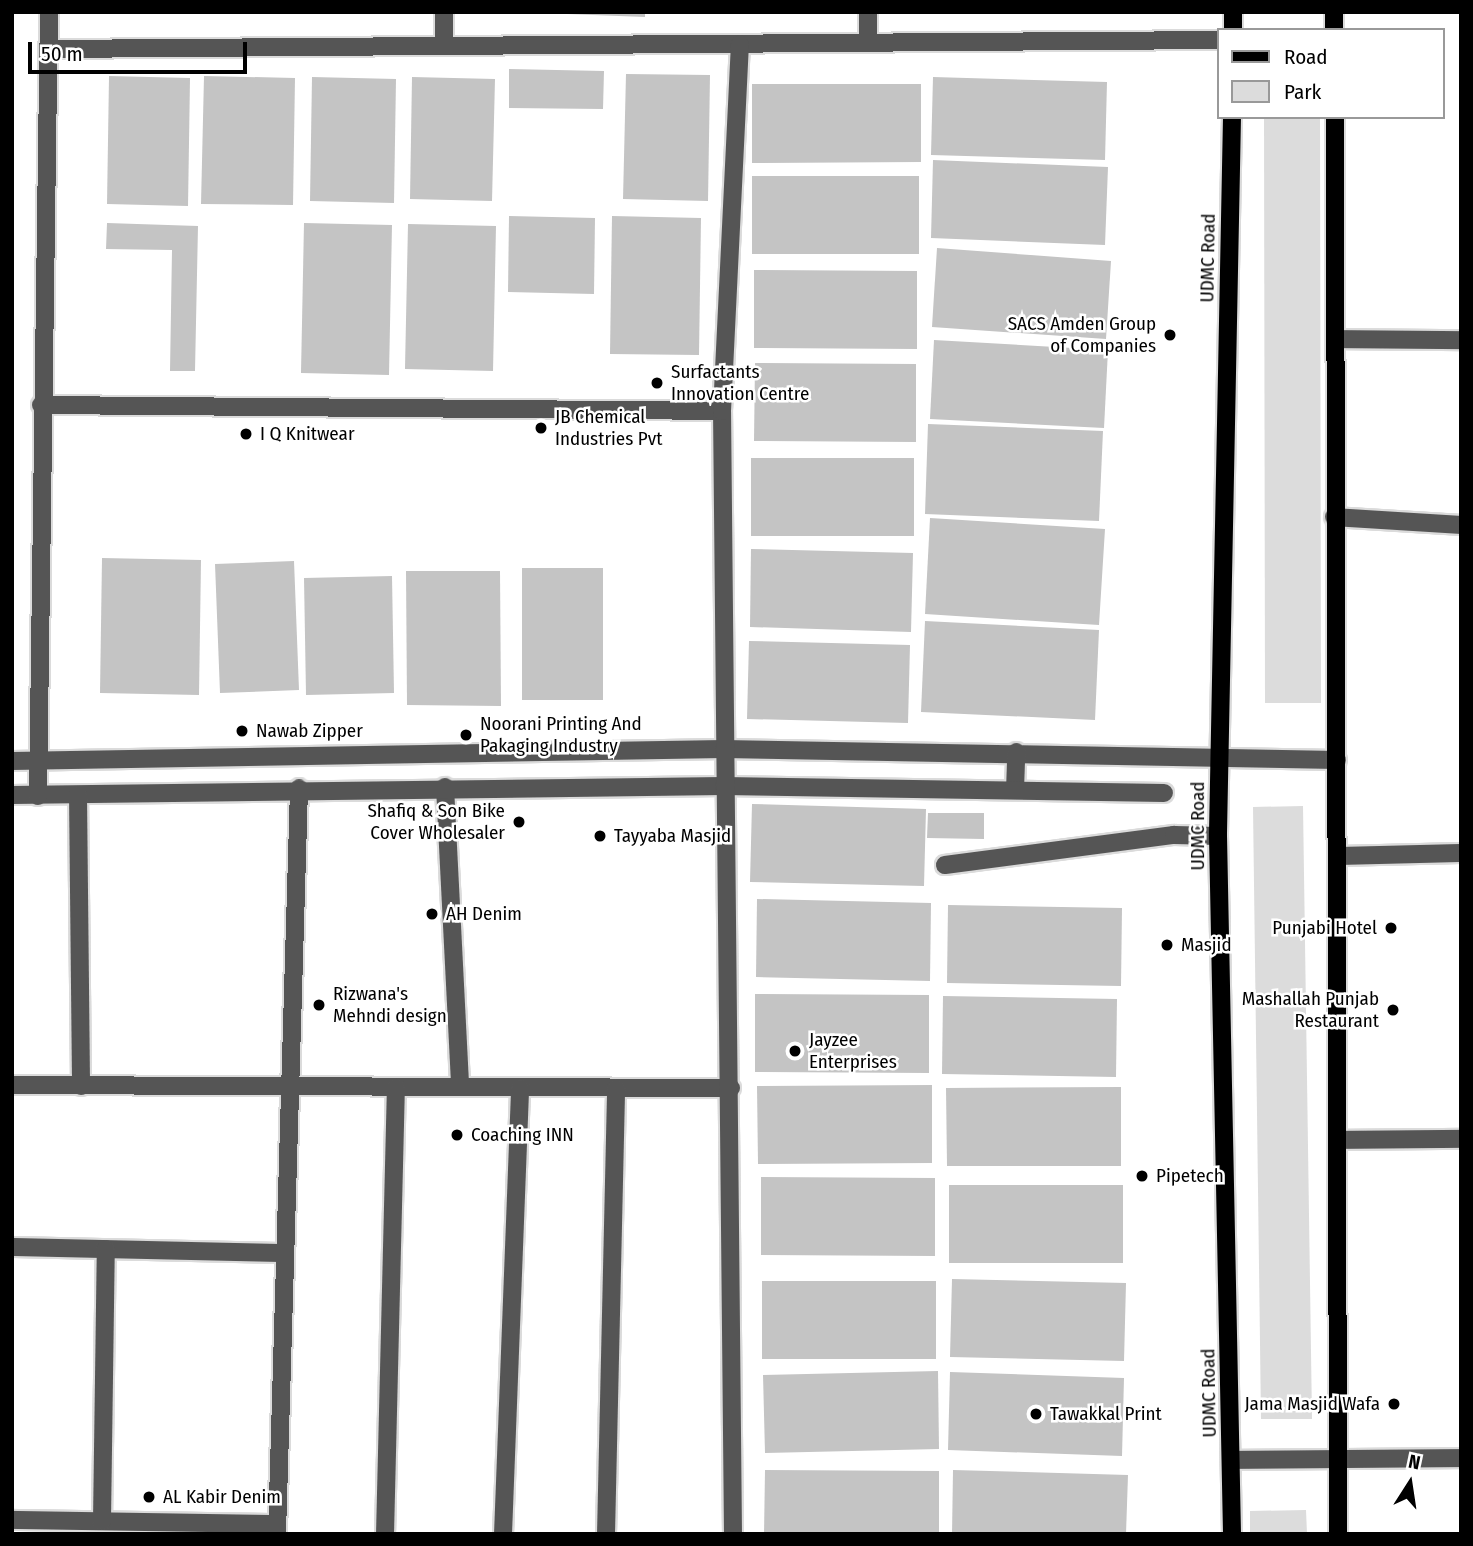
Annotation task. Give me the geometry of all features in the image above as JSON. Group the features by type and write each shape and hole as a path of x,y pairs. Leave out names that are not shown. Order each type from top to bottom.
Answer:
{"main road":[{"name":"UDMC Road","path":"1231,119 1218,836 1232,1534"},
{"path":"1335,119 1338,1534"}],"street":[{"path":"38,796 41,405 49,12"},
{"path":"444,12 444,46"},
{"path":"868,12 869,43"},
{"path":"48,49 1218,40"},
{"path":"733,1534 731,1088 724,786 722,411 740,44"},
{"path":"1336,339 1461,340"},
{"path":"41,405 722,411"},
{"path":"1334,517 1461,525"},
{"path":"12,761 724,749 1016,752 1337,760"},
{"path":"1015,790 1016,752"},
{"path":"12,796 299,788 724,786 1164,793"},
{"path":"445,787 460,1087"},
{"path":"12,1520 277,1529 282,1253 293,1087 299,788"},
{"path":"78,795 81,1086"},
{"path":"945,865 1174,835 1218,836"},
{"path":"1338,856 1461,853"},
{"path":"12,1086 731,1088"},
{"path":"385,1534 396,1087"},
{"path":"503,1534 520,1088"},
{"path":"606,1534 616,1088"},
{"path":"1338,1140 1461,1139"},
{"path":"12,1247 282,1253"},
{"path":"102,1521 106,1249"},
{"path":"1231,1460 1461,1458"}],"green space":[{"path":"1264,119 1320,119 1321,703 1265,703"},
{"path":"1303,806 1312,1419 1261,1419 1253,807"},
{"path":"1306,1510 1307,1534 1250,1534 1250,1511"}],"building":[{"path":"515,12 645,12 645,17"},
{"path":"509,69 604,71 603,109 509,108"},
{"path":"626,74 710,75 708,201 623,199"},
{"path":"109,76 190,78 188,206 107,204"},
{"path":"204,76 295,78 293,205 201,204"},
{"path":"312,77 396,79 394,203 310,201"},
{"path":"412,77 495,79 492,201 410,199"},
{"path":"933,77 1107,82 1105,160 931,155"},
{"path":"752,84 921,84 921,162 752,163"},
{"path":"933,160 1108,167 1105,245 931,238"},
{"path":"752,176 919,176 919,254 752,254"},
{"path":"509,216 595,218 594,294 508,292"},
{"path":"612,216 701,218 699,355 610,354"},
{"path":"107,223 198,226 195,371 170,371 172,250 106,249"},
{"path":"304,223 392,225 389,375 301,373"},
{"path":"408,224 496,226 493,371 405,369"},
{"path":"937,248 1111,261 1106,339 932,327"},
{"path":"754,270 917,271 917,349 754,348"},
{"path":"934,340 1108,350 1104,428 930,419"},
{"path":"755,363 916,364 916,442 754,441"},
{"path":"928,424 1103,431 1099,521 925,514"},
{"path":"751,458 914,458 914,536 751,536"},
{"path":"930,518 1105,529 1099,625 925,614"},
{"path":"751,549 913,553 911,632 750,627"},
{"path":"102,558 201,560 199,695 100,693"},
{"path":"294,561 299,690 220,693 215,564"},
{"path":"522,568 603,568 603,700 522,700"},
{"path":"406,571 500,571 501,706 407,705"},
{"path":"392,576 394,693 306,695 304,578"},
{"path":"925,621 1099,630 1095,720 921,712"},
{"path":"749,641 910,645 908,723 747,719"},
{"path":"752,804 926,809 924,886 750,882"},
{"path":"928,813 984,813 984,839 927,838"},
{"path":"757,899 931,903 930,981 756,977"},
{"path":"948,905 1122,908 1121,986 947,983"},
{"path":"755,994 929,995 929,1073 755,1072"},
{"path":"943,996 1117,999 1116,1077 942,1074"},
{"path":"932,1085 932,1163 758,1164 757,1086"},
{"path":"1121,1087 1121,1166 947,1166 946,1088"},
{"path":"761,1177 935,1178 935,1256 761,1255"},
{"path":"949,1185 1123,1185 1123,1263 949,1263"},
{"path":"952,1279 1126,1283 1124,1361 950,1357"},
{"path":"762,1281 936,1281 936,1359 762,1359"},
{"path":"938,1371 939,1449 765,1453 763,1375"},
{"name":"Tawakkal Print","path":"950,1372 1124,1378 1122,1456 948,1450"},
{"path":"765,1470 939,1471 939,1534 764,1534"},
{"path":"953,1470 1128,1475 1126,1534 952,1534"}],"place":[{"name":"SACS Amden Group of Companies","path":"1170,335"},
{"name":"Surfactants Innovation Centre","path":"657,383"},
{"name":"JB Chemical Industries Pvt","path":"541,428"},
{"name":"I Q Knitwear","path":"246,434"},
{"name":"Nawab Zipper","path":"242,731"},
{"name":"Noorani Printing And Pakaging Industry","path":"466,735"},
{"name":"Shafiq & Son Bike Cover Wholesaler","path":"519,822"},
{"name":"Tayyaba Masjid","path":"600,836"},
{"name":"AH Denim","path":"432,914"},
{"name":"Punjabi Hotel","path":"1391,928"},
{"name":"Masjid","path":"1167,945"},
{"name":"Rizwana's Mehndi design","path":"319,1005"},
{"name":"Mashallah Punjab Restaurant","path":"1393,1010"},
{"name":"Jayzee Enterprises","path":"795,1051"},
{"name":"Coaching INN","path":"457,1135"},
{"name":"Pipetech","path":"1142,1176"},
{"name":"Jama Masjid Wafa","path":"1394,1404"},
{"name":"Tawakkal Print","path":"1036,1414"},
{"name":"AL Kabir Denim","path":"149,1497"}]}
